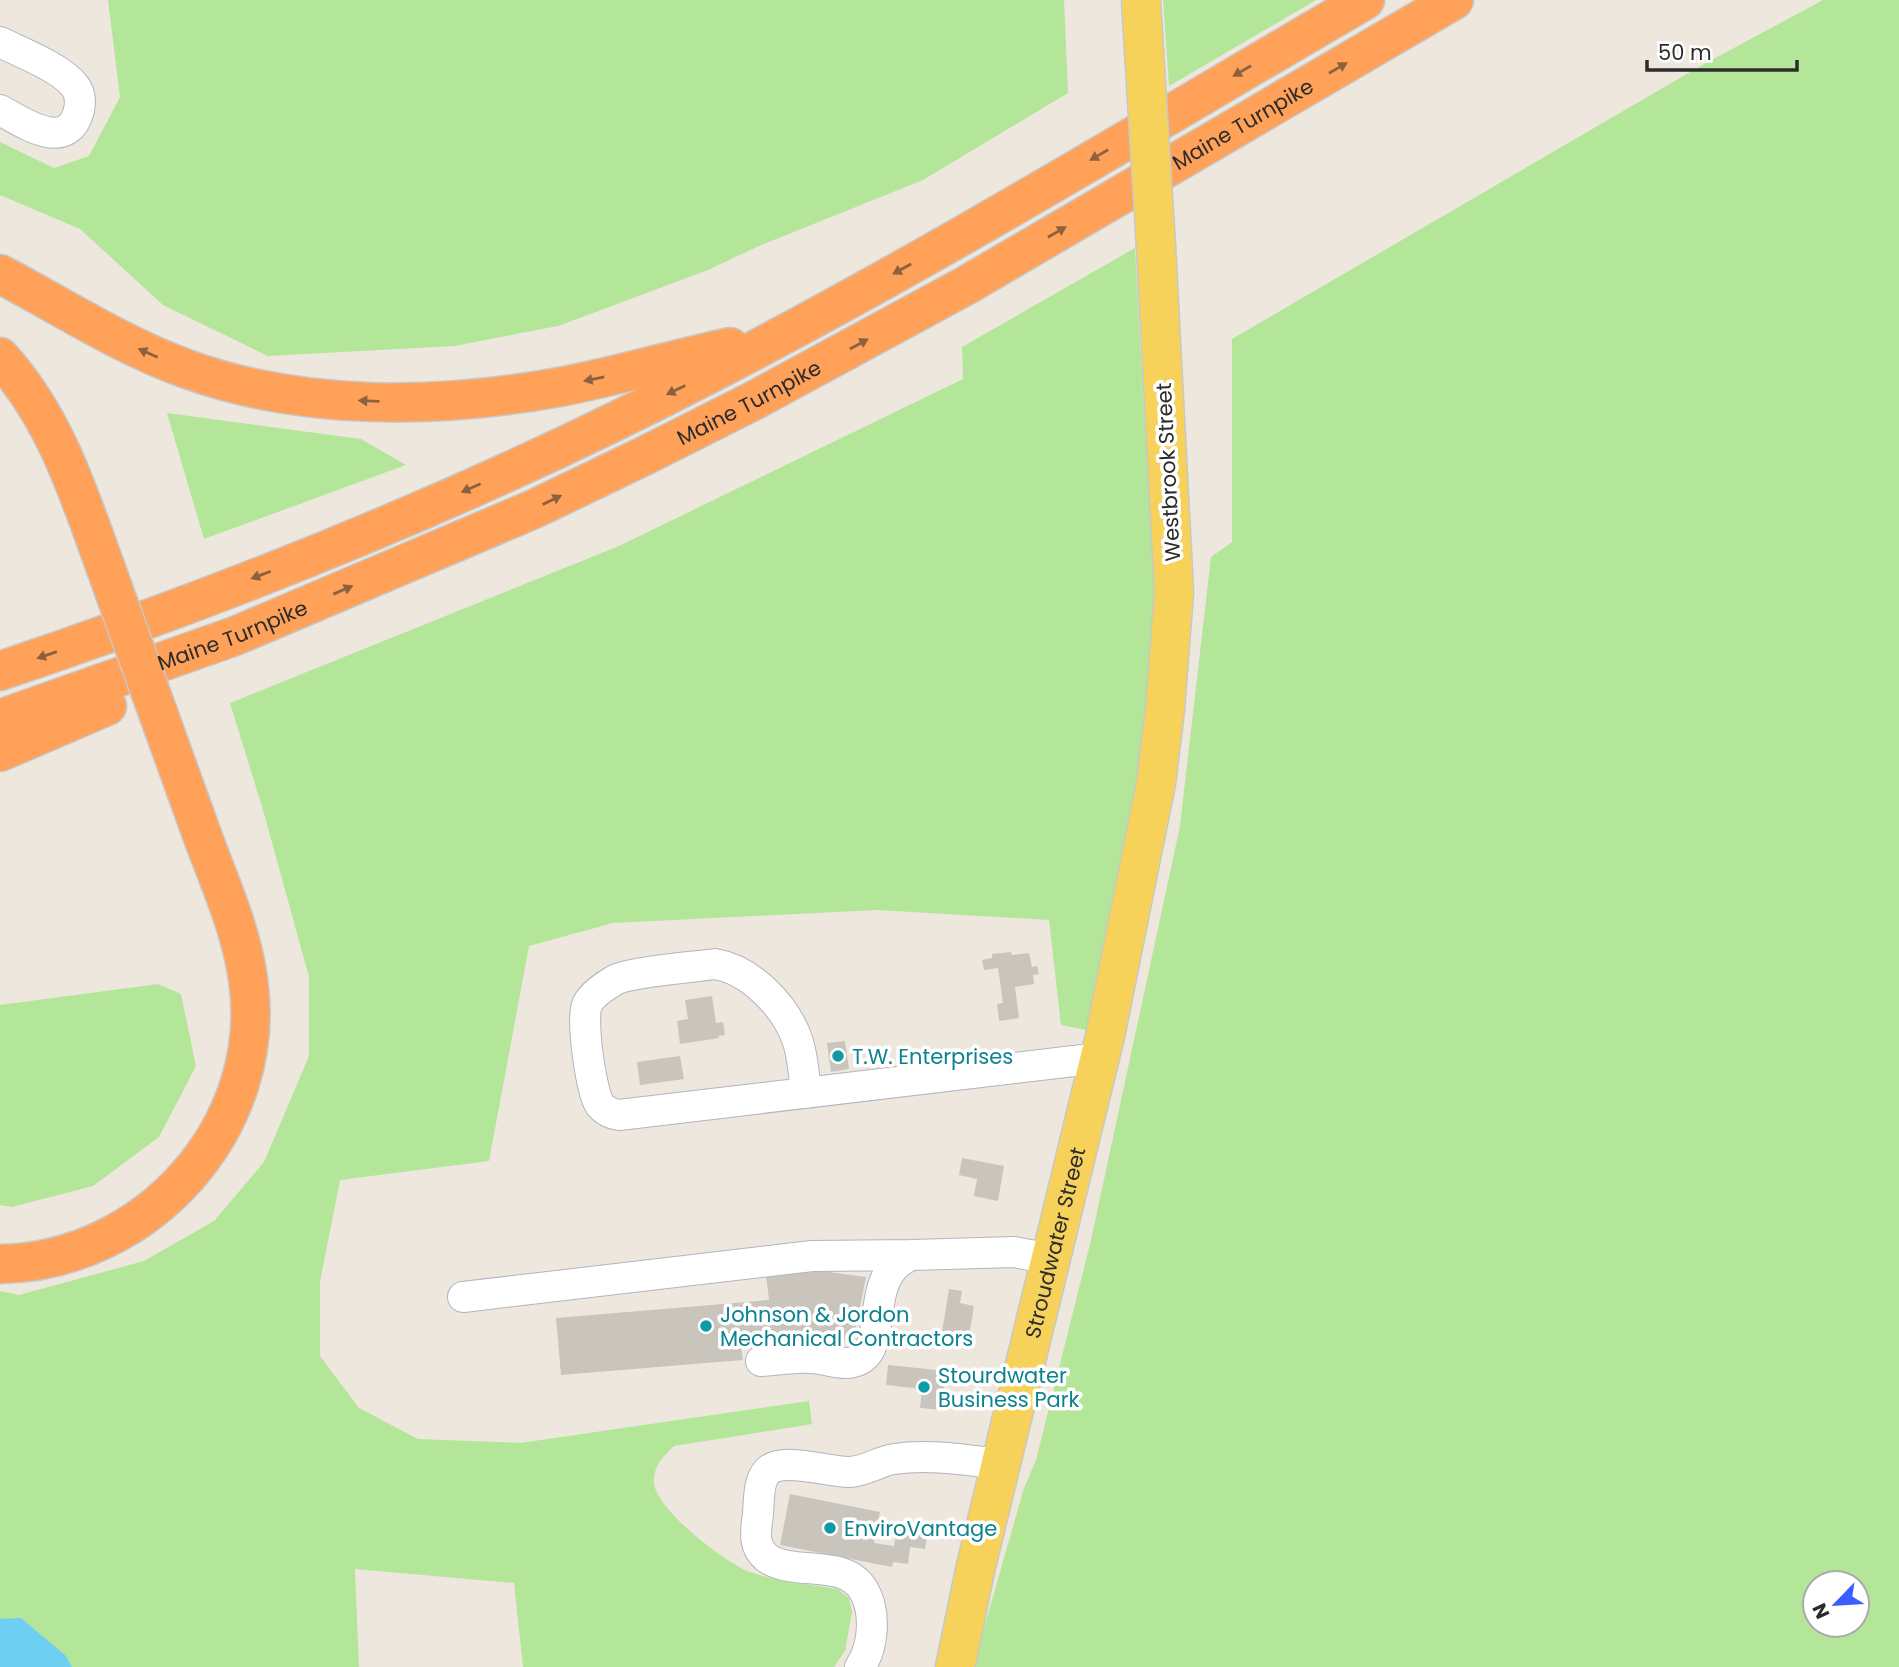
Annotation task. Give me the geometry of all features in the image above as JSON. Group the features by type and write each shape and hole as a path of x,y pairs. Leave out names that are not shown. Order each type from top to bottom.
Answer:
{"highway":[{"name":"Maine Turnpike","path":"0,671 160,615 385,526 509,471 709,374 923,257 1365,0"},
{"name":"Maine Turnpike","path":"0,719 235,636 534,509 753,401 965,286 1454,0"},
{"path":"0,274 140,350 185,368 254,387 325,399 422,401 518,393 565,386 780,336"},
{"path":"0,357 31,396 75,481 97,569"},
{"path":"0,383 12,397 36,439 97,569 193,834 222,935 232,982 234,1031 230,1055 216,1101 194,1143 154,1188 125,1211 104,1223 59,1240 0,1248"},
{"path":"0,752 215,662 235,636"},
{"path":"0,1264 62,1255 86,1248 149,1213 186,1180 226,1120 242,1075 247,1051 250,1027 248,979 238,933 193,834"}],"main road":[{"name":"Westbrook Street","path":"1125,941 1156,783 1174,592 1142,0"},
{"name":"Stroudwater Street","path":"955,1667 1000,1464 1125,941"}],"lane":[{"path":"0,42 65,76 76,87 81,102 77,119 62,132 49,133 33,128 0,110"},
{"path":"806,1093 797,1038 777,1004 741,972 715,964 618,978 588,1003 584,1017 594,1093 601,1107 619,1115 806,1093 1099,1058"},
{"path":"463,1297 812,1256 1014,1252 1051,1259"},
{"path":"761,1361 810,1358 849,1363 864,1357 872,1346 883,1283 892,1267 901,1259 912,1255"},
{"path":"869,1662 872,1633 869,1608 864,1590 853,1578 843,1573 779,1563 767,1557 758,1546 755,1537 756,1523 762,1483 767,1471 789,1465 850,1472 864,1470 893,1459 925,1457 1000,1464"}],"green space":[{"path":"108,0 1064,0 1068,93 923,180 759,246 708,270 558,326 454,346 268,356 163,305 80,229 0,195 0,142 54,168 89,156 120,97"},
{"path":"1163,0 1316,0 1169,86"},
{"path":"1823,0 1899,0 1899,1667 976,1667 978,1649 1024,1488 1036,1460 1091,1240 1180,826 1211,557 1232,542 1232,339 1704,64"},
{"path":"1135,248 1156,625 1147,721 1092,1031 1061,1025 1049,920 877,910 613,923 529,946 489,1161 340,1180 320,1282 320,1356 359,1408 418,1439 520,1443 809,1401 812,1424 674,1446 657,1466 654,1482 657,1493 666,1506 694,1535 742,1568 784,1581 838,1589 849,1598 852,1612 845,1651 834,1667 523,1667 514,1583 355,1569 359,1667 0,1667 0,1291 19,1295 144,1261 214,1221 264,1162 309,1056 309,977 230,703 619,546 963,379 962,347"},
{"path":"167,413 361,439 406,465 204,539"},
{"path":"158,984 181,994 196,1066 159,1137 93,1186 12,1207 0,1205 0,1005"}],"water":[{"path":"21,1618 66,1656 72,1667 0,1667 0,1619"}],"building":[{"path":"1011,952 1012,955 1029,953 1032,967 1037,966 1039,974 1033,975 1034,984 1015,987 1019,1018 999,1021 997,1004 1003,1003 998,968 984,970 982,960 992,958 992,954"},
{"path":"712,996 716,1023 723,1022 725,1035 680,1044 677,1021 688,1019 685,1000"},
{"name":"T.W. Enterprises","path":"845,1041 849,1069 831,1072 827,1043"},
{"path":"680,1056 684,1079 640,1085 637,1062"},
{"path":"962,1158 1004,1166 998,1201 974,1196 977,1179 959,1175"},
{"name":"Johnson & Jordon Mechanical Contractors","path":"821,1271 866,1277 853,1342 812,1335 740,1340 743,1360 561,1375 556,1318 769,1300 766,1274"},
{"path":"949,1289 962,1291 960,1303 974,1306 968,1342 941,1338"},
{"name":"Stourdwater Business Park","path":"888,1365 946,1371 942,1410 920,1408 922,1389 886,1385"},
{"name":"EnviroVantage","path":"790,1494 880,1512 874,1543 894,1546 899,1520 929,1525 925,1549 910,1547 908,1564 893,1562 892,1567 780,1545"}],"place":[{"name":"T.W. Enterprises","path":"838,1056"},
{"name":"Johnson & Jordon Mechanical Contractors","path":"706,1326"},
{"name":"Stourdwater Business Park","path":"924,1387"},
{"name":"EnviroVantage","path":"830,1528"}]}
